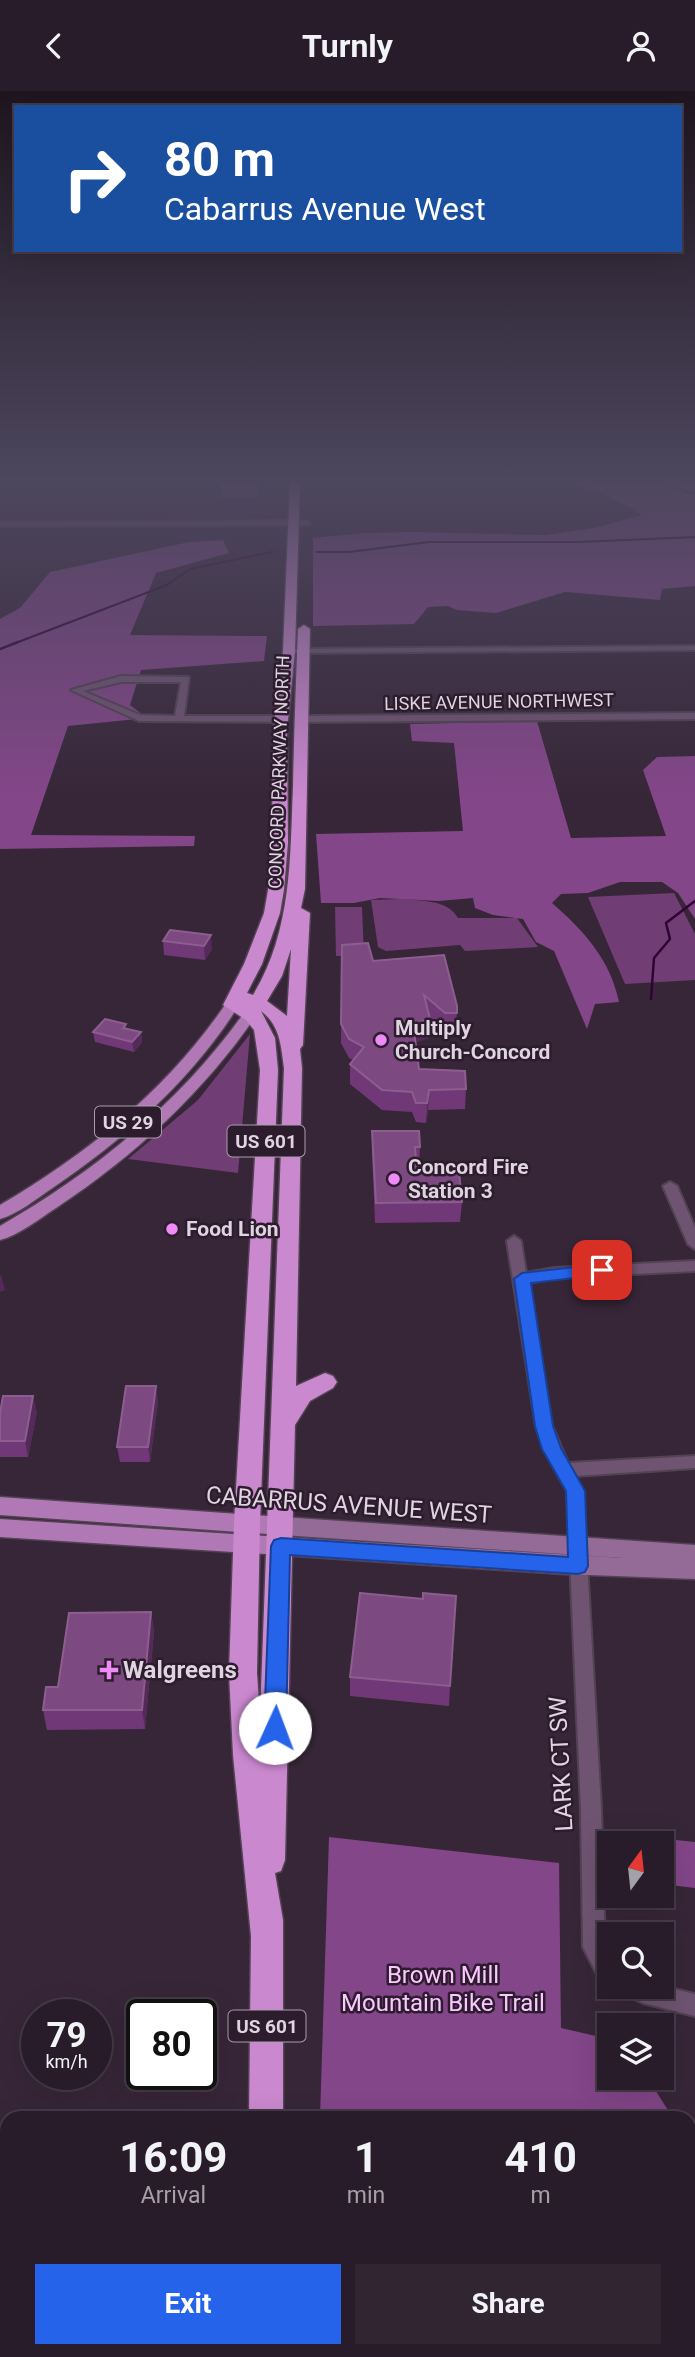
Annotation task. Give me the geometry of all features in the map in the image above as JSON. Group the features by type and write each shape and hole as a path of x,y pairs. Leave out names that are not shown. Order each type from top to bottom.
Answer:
{"highway":[{"name":"CONCORD PARKWAY NORTH","path":"235,1000 253,964 272,913 281,843 281,719 294,587"},
{"name":"CONCORD PARKWAY NORTH","path":"255,1007 273,976 284,946 297,888 305,618"},
{"path":"286,685 293,692 295,716 303,719"},
{"path":"281,719 289,721 292,727 294,757 301,778"},
{"path":"281,818 300,818"},
{"name":"US 601","path":"267,2111 267,1934 293,1068 303,907 297,888"},
{"path":"235,1000 271,1009 289,1032 293,1068"},
{"name":"US 601","path":"255,1007 266,1036 269,1059 243,1673 248,1755 267,1934"},
{"path":"265,1184 290,1183"},
{"path":"284,1433 292,1403 311,1387 325,1382 297,1374 286,1356"}],"main road":[{"name":"US 29","path":"0,1213 79,1160 136,1115 193,1058 235,1000"},
{"name":"US 29","path":"0,1234 71,1189 127,1148 207,1071 255,1007"},
{"name":"CABARRUS AVENUE WEST","path":"3,1508 247,1533 577,1557 695,1570"},
{"name":"CABARRUS AVENUE WEST","path":"0,1528 247,1533"},
{"name":"CABARRUS AVENUE WEST","path":"577,1557 695,1554"}],"street":[{"path":"289,651 695,648"},
{"path":"179,718 186,679 121,679 75,690 130,716 179,718 281,719"},
{"name":"LISKE AVENUE NORTHWEST","path":"303,719 695,716"},
{"path":"670,1186 695,1244"},
{"name":"LARK CT SW","path":"514,1241 544,1426 552,1449 575,1491 591,1809 594,1947 597,1952"},
{"path":"522,1279 554,1273 695,1266"},
{"path":"565,1470 695,1462"},
{"path":"671,1999 695,2005"}],"shaded area":[{"path":"674,893 695,934 695,980 625,984 588,897"},
{"path":"402,899 440,904 458,918 517,918 538,947 465,951 460,945 386,951 378,947 371,900"},
{"path":"335,907 362,907 364,955 336,956"},
{"path":"250,1034 238,1173 128,1159 198,1100"}],"green space":[{"path":"38,587 150,587 130,635 267,636 264,661 141,670 130,705 147,718 68,726 31,835 195,836 194,846 0,849 0,619 20,608"},
{"path":"313,587 687,587 662,589 660,600 565,592 496,613 457,610 448,606 428,607 414,624 313,626"},
{"path":"537,721 571,838 666,836 643,770 657,757 695,756 695,919 678,893 662,882 620,882 588,893 561,894 552,903 575,924 594,947 615,987 619,1002 595,1004 587,1029 554,951 536,942 523,919 493,915 475,908 473,898 439,901 380,898 354,903 321,903 316,834 463,831 454,743 412,741 410,724"},
{"name":"Brown Mill Mountain Bike Trail","path":"329,1837 559,1863 561,2028 597,2036 597,2090 655,2090 668,2111 320,2111"},
{"path":"674,1840 695,1842 695,1888 674,1885"}],"building":[{"path":"170,930 211,935 204,946 163,941"},
{"name":"Multiply Church-Concord","path":"368,943 373,961 444,955 457,1013 445,1013 424,995 430,1019 413,1024 419,1069 465,1071 466,1089 429,1090 427,1103 416,1103 412,1092 382,1090 350,1064 364,1047 349,1039 341,1024 342,945"},
{"path":"105,1019 126,1024 123,1028 141,1032 132,1042 93,1032"},
{"path":"372,1131 419,1131 420,1147 415,1147 417,1172 459,1171 462,1202 376,1203"},
{"path":"126,1386 156,1386 148,1447 117,1447"},
{"path":"3,1396 33,1396 25,1441 0,1441"},
{"path":"360,1593 423,1599 423,1593 456,1596 450,1686 350,1677"},
{"name":"Walgreens","path":"151,1612 142,1710 43,1710 46,1687 58,1687 69,1613"}],"waterway":[{"path":"13,644 162,587"},
{"path":"0,649 18,642"},
{"path":"651,999 654,958 670,939 666,923 695,901"}],"place":[{"name":"Multiply Church-Concord","path":"381,1040"},
{"name":"Concord Fire Station 3","path":"394,1179"},
{"name":"Food Lion","path":"172,1229"},
{"name":"Walgreens","path":"109,1670"}],"route":[{"path":"275,1728 281,1546 578,1566 575,1491 569,1476 556,1458 544,1426 522,1279 554,1273 602,1270"}]}
